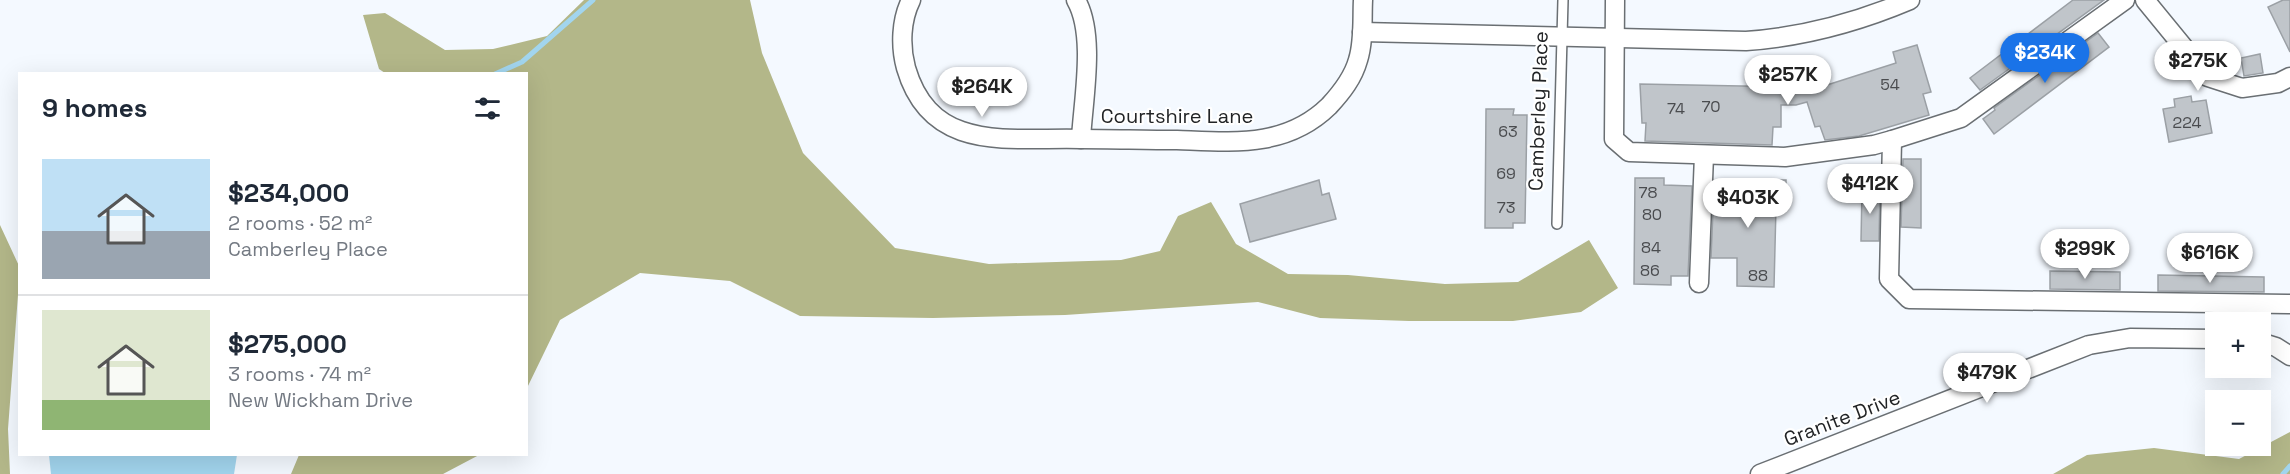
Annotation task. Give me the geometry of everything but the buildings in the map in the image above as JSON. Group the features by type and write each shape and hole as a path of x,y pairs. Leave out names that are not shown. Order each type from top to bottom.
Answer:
{"street":[{"name":"Courtshire Lane","path":"911,0 906,10 902,35 903,58 911,84 924,106 941,123 963,134 991,137 1234,142 1269,138 1294,131 1318,116 1350,80 1359,58 1363,0"},
{"name":"Courtshire Lane","path":"1076,0 1085,28 1086,61 1081,139"},
{"path":"1615,0 1614,139 1629,152 1785,158 1874,145 1961,118 2125,0"},
{"path":"1362,32 1712,41 1777,39 1883,12 1910,0"},
{"path":"2145,0 2208,77 2242,88 2278,83 2290,77"},
{"path":"1892,140 1889,279 1909,299 2290,304"},
{"path":"1699,283 1704,155"},
{"name":"Granite Drive","path":"1760,474 2089,345 2130,338 2205,339"},
{"path":"2271,345 2290,356"}],"lane":[{"name":"Camberley Place","path":"1557,224 1563,0"}],"green space":[{"path":"584,0 750,0 762,53 803,153 895,248 989,264 1121,260 1160,251 1178,216 1211,202 1236,244 1288,274 1348,275 1445,284 1518,282 1589,240 1618,288 1581,312 1513,321 1320,318 1258,302 1065,315 933,318 800,316 730,281 640,273 560,320 528,386 528,72 384,72 379,69 363,15 385,13 445,50 493,49 547,36"},
{"path":"0,225 18,264 18,295 8,429 10,474 0,474"},
{"path":"2290,432 2290,474 2053,474 2087,455 2154,448 2239,459 2245,456 2271,456 2271,442"},
{"path":"298,456 477,456 443,474 291,474"}],"water":[{"path":"49,456 237,456 234,474 51,474"}],"waterway":[{"path":"500,72 522,62 593,0"},
{"path":"2283,474 2290,466"}]}
